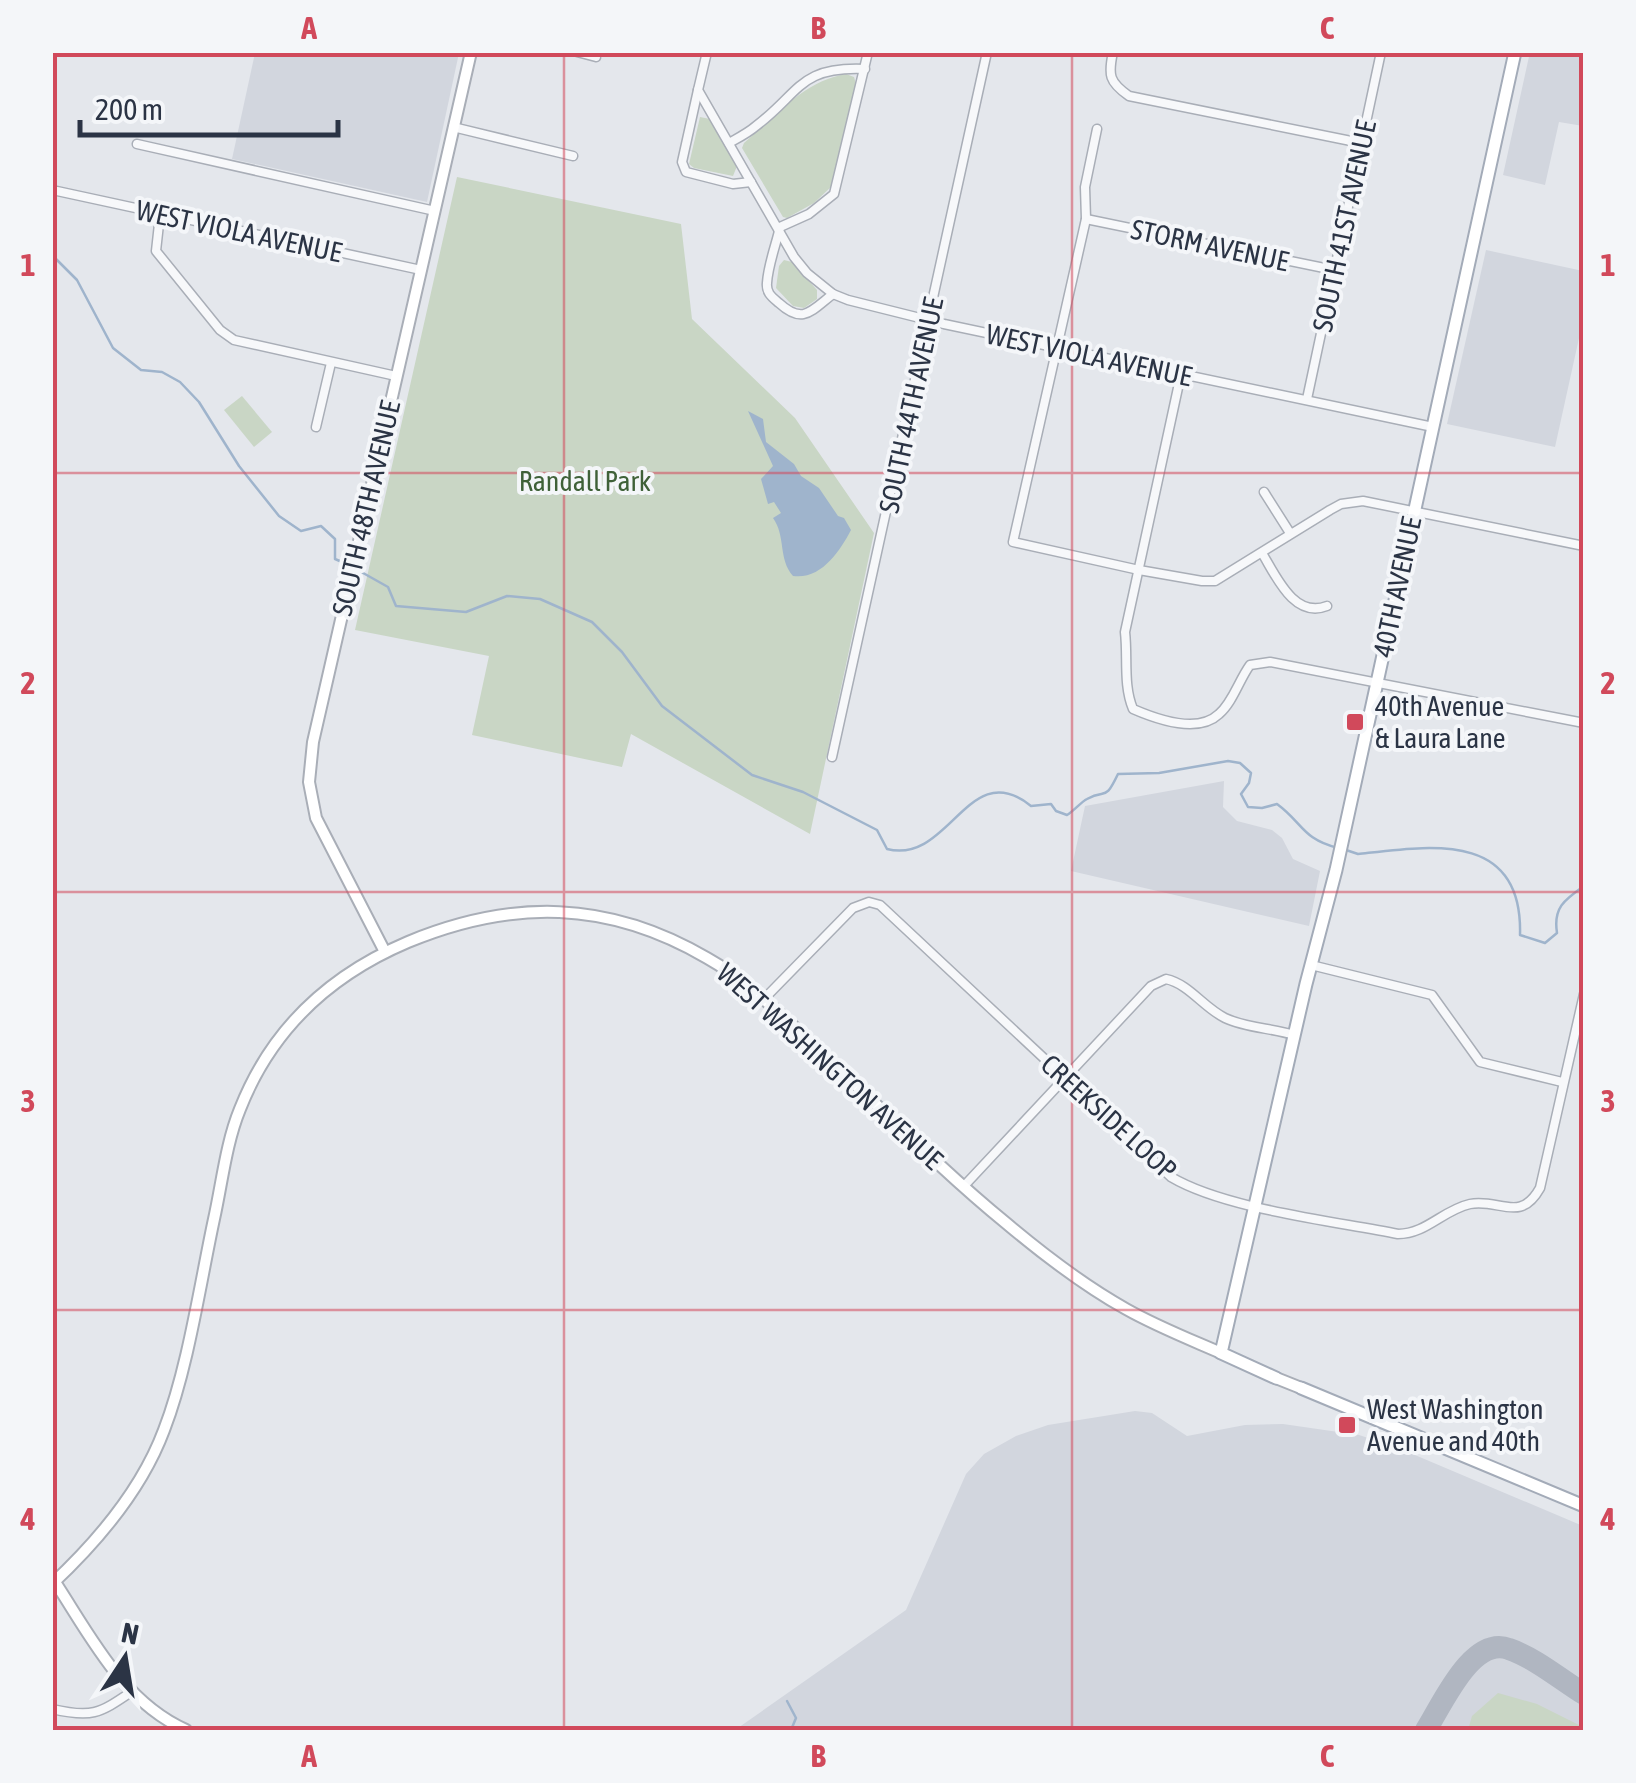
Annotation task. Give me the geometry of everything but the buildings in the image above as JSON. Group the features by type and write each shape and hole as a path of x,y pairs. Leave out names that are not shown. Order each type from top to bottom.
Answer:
{"main road":[{"name":"SOUTH 48TH AVENUE","path":"385,952 316,818 309,782 313,742 471,52"},
{"name":"40TH AVENUE","path":"1220,1353 1342,844 1515,52"},
{"name":"WEST WASHINGTON AVENUE","path":"54,1583 102,1532 142,1476 165,1429 187,1346 229,1146 240,1110 266,1056 304,1008 348,972 385,952 446,926 480,917 544,911 576,912 650,931 709,958 764,999 964,1186 1058,1264 1126,1309 1276,1378 1584,1506"},
{"path":"54,1583 131,1692 182,1730"}],"street":[{"path":"577,52 596,57"},
{"path":"707,52 682,162 686,172 733,184 751,182"},
{"path":"780,227 809,214 834,194 868,52"},
{"name":"SOUTH 44TH AVENUE","path":"832,758 987,52"},
{"path":"1114,52 1108,74 1112,84 1129,96 1362,144"},
{"name":"SOUTH 41ST AVENUE","path":"1307,399 1382,52"},
{"path":"729,144 758,126 807,79 828,71 865,69"},
{"path":"698,90 751,182 780,227 806,273 833,294 805,315 790,313 770,295 766,284 780,227"},
{"path":"454,126 574,156"},
{"path":"1097,129 1084,187 1086,218 1013,542 1139,570 1215,580 1290,533 1350,502 1363,501 1584,546"},
{"path":"137,144 434,211"},
{"name":"WEST VIOLA AVENUE","path":"57,191 421,270"},
{"path":"160,215 156,251 220,330 240,342 396,376"},
{"name":"STORM AVENUE","path":"1086,218 1334,270"},
{"name":"WEST VIOLA AVENUE","path":"833,294 944,324 1433,427"},
{"path":"316,427 331,362"},
{"path":"1181,374 1125,632 1126,692 1133,709 1157,720 1201,724 1225,707 1250,665 1270,662 1584,723"},
{"path":"1264,492 1290,533"},
{"path":"1262,553 1288,594 1302,606 1316,610 1326,606"},
{"name":"CREEKSIDE LOOP","path":"764,999 853,908 868,902 880,905 1171,1177 1184,1185 1256,1206 1413,1234 1458,1208 1473,1204 1514,1209 1534,1198 1540,1188 1584,994"},
{"path":"1310,966 1432,995 1480,1062 1562,1082"},
{"path":"964,1186 1151,986 1166,979 1182,985 1206,1007 1231,1021 1294,1035"},
{"path":"52,1709 94,1714 131,1692"}],"shaded area":[{"path":"1530,52 1583,53 1583,126 1559,122 1545,185 1503,175"},
{"path":"255,53 459,53 427,202 232,159"},
{"path":"1486,250 1583,271 1583,320 1555,447 1447,424"},
{"path":"1224,781 1223,807 1237,821 1272,830 1282,838 1293,859 1320,871 1309,926 1071,871 1085,806"},
{"path":"1135,1411 1152,1413 1187,1436 1245,1425 1283,1424 1359,1435 1583,1526 1583,1730 735,1730 906,1610 966,1474 984,1454 1016,1436 1048,1425"}],"green space":[{"path":"846,74 854,77 856,84 832,186 814,203 783,217 742,148 744,143 803,92"},
{"path":"700,117 710,119 737,166 733,176 689,164"},
{"name":"Randall Park","path":"457,177 681,224 692,319 795,418 874,533 810,834 631,734 622,767 472,735 489,656 355,630"},
{"path":"784,260 792,262 817,290 817,299 804,308 793,306 776,288 779,266"},
{"path":"242,396 272,432 254,447 224,410"},
{"path":"1498,1693 1537,1704 1583,1730 1468,1730 1472,1716"}],"water":[{"path":"748,411 763,419 766,442 819,488 851,530 835,555 812,573 793,576 785,562 773,518 781,513 774,502 768,504 761,479 773,466"}],"waterway":[{"path":"52,255 77,280 113,348 141,370 162,372 180,382 199,402 239,466 279,516 301,531 321,526 335,539 335,559 349,565"},
{"path":"356,569 388,587 396,606 466,612 507,596 540,599 592,622 622,652 662,706 752,775 803,792 877,830 887,849 909,850 927,842 974,801 991,793 1009,794 1031,806 1051,804 1067,815 1087,799 1107,792 1118,774 1159,773 1228,761 1240,763 1251,773 1241,794 1248,807 1277,804 1310,835 1338,848"},
{"path":"1346,850 1358,854 1442,848 1489,861 1506,877 1517,901 1520,935 1545,943 1557,933 1562,905 1584,886"},
{"path":"787,1701 796,1718 791,1730"}],"taxiway":[{"path":"1426,1730 1460,1675 1483,1652 1495,1647 1528,1658 1584,1694"}],"place":[{"name":"40th Avenue & Laura Lane","path":"1355,722"},
{"name":"West Washington Avenue and 40th","path":"1347,1425"}]}
